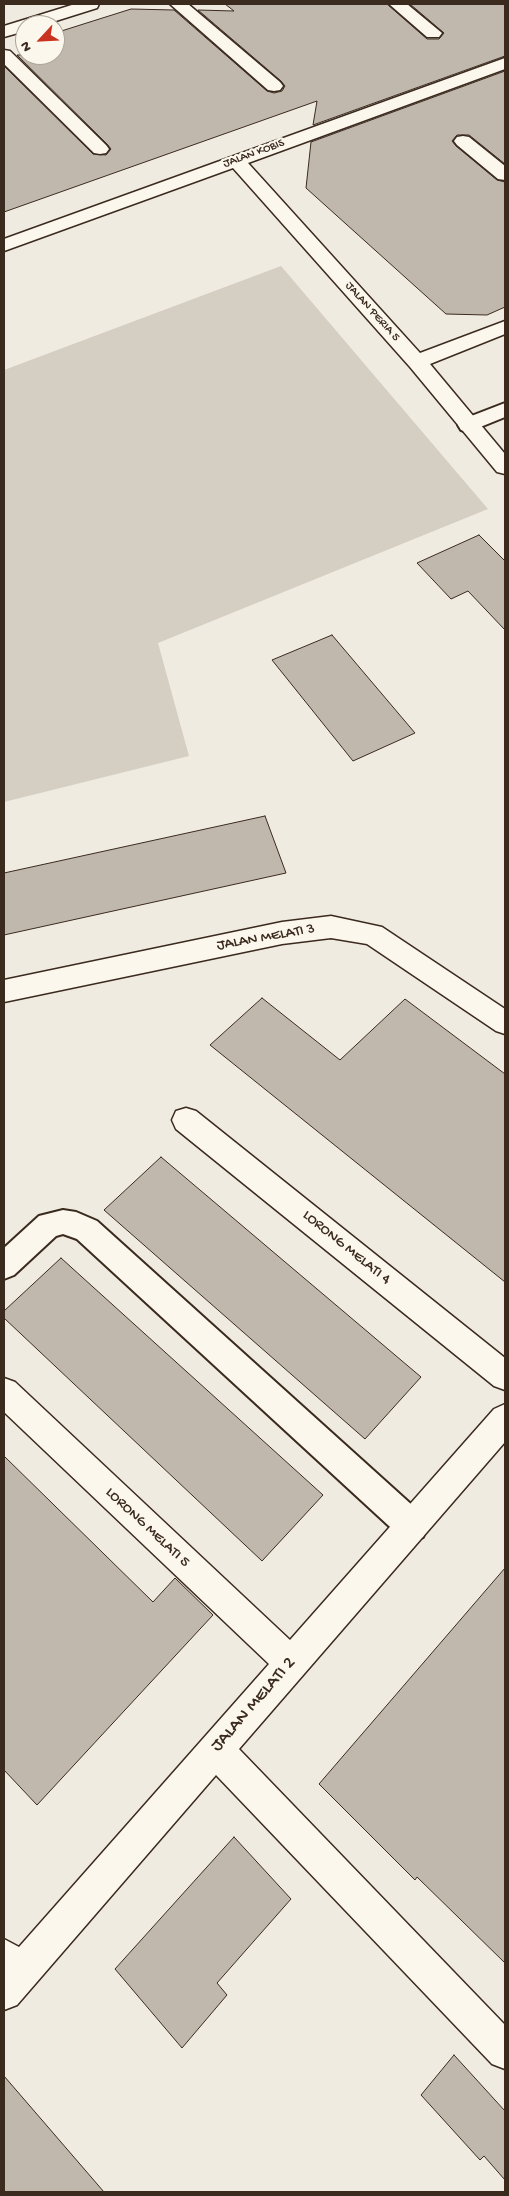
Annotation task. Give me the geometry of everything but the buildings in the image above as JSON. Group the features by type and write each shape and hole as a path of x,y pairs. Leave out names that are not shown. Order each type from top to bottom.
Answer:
{"street":[{"path":"4,32 91,4"},
{"path":"178,4 274,86"},
{"path":"397,4 433,33"},
{"path":"4,55 100,149"},
{"name":"JALAN KOBIS","path":"4,245 505,63"},
{"path":"463,141 505,175"},
{"name":"JALAN PERIA 5","path":"236,160 417,362 505,467"},
{"path":"417,362 505,326"},
{"name":"JALAN MELATI 3","path":"4,991 282,933 331,927 373,934 505,1023"},
{"name":"LORONG MELATI 4","path":"186,1120 505,1376"},
{"name":"LORONG MELATI 5","path":"4,1392 291,1663"},
{"name":"JALAN MELATI 2","path":"9,1975 216,1750 505,1419"},
{"path":"216,1750 505,2051"}],"lane":[{"path":"468,425 505,409"},
{"path":"4,1266 39,1232 49,1225 63,1222 76,1224 87,1230 412,1526"}],"shaded area":[{"path":"281,266 488,509 158,643 189,756 4,802 4,370"}]}
